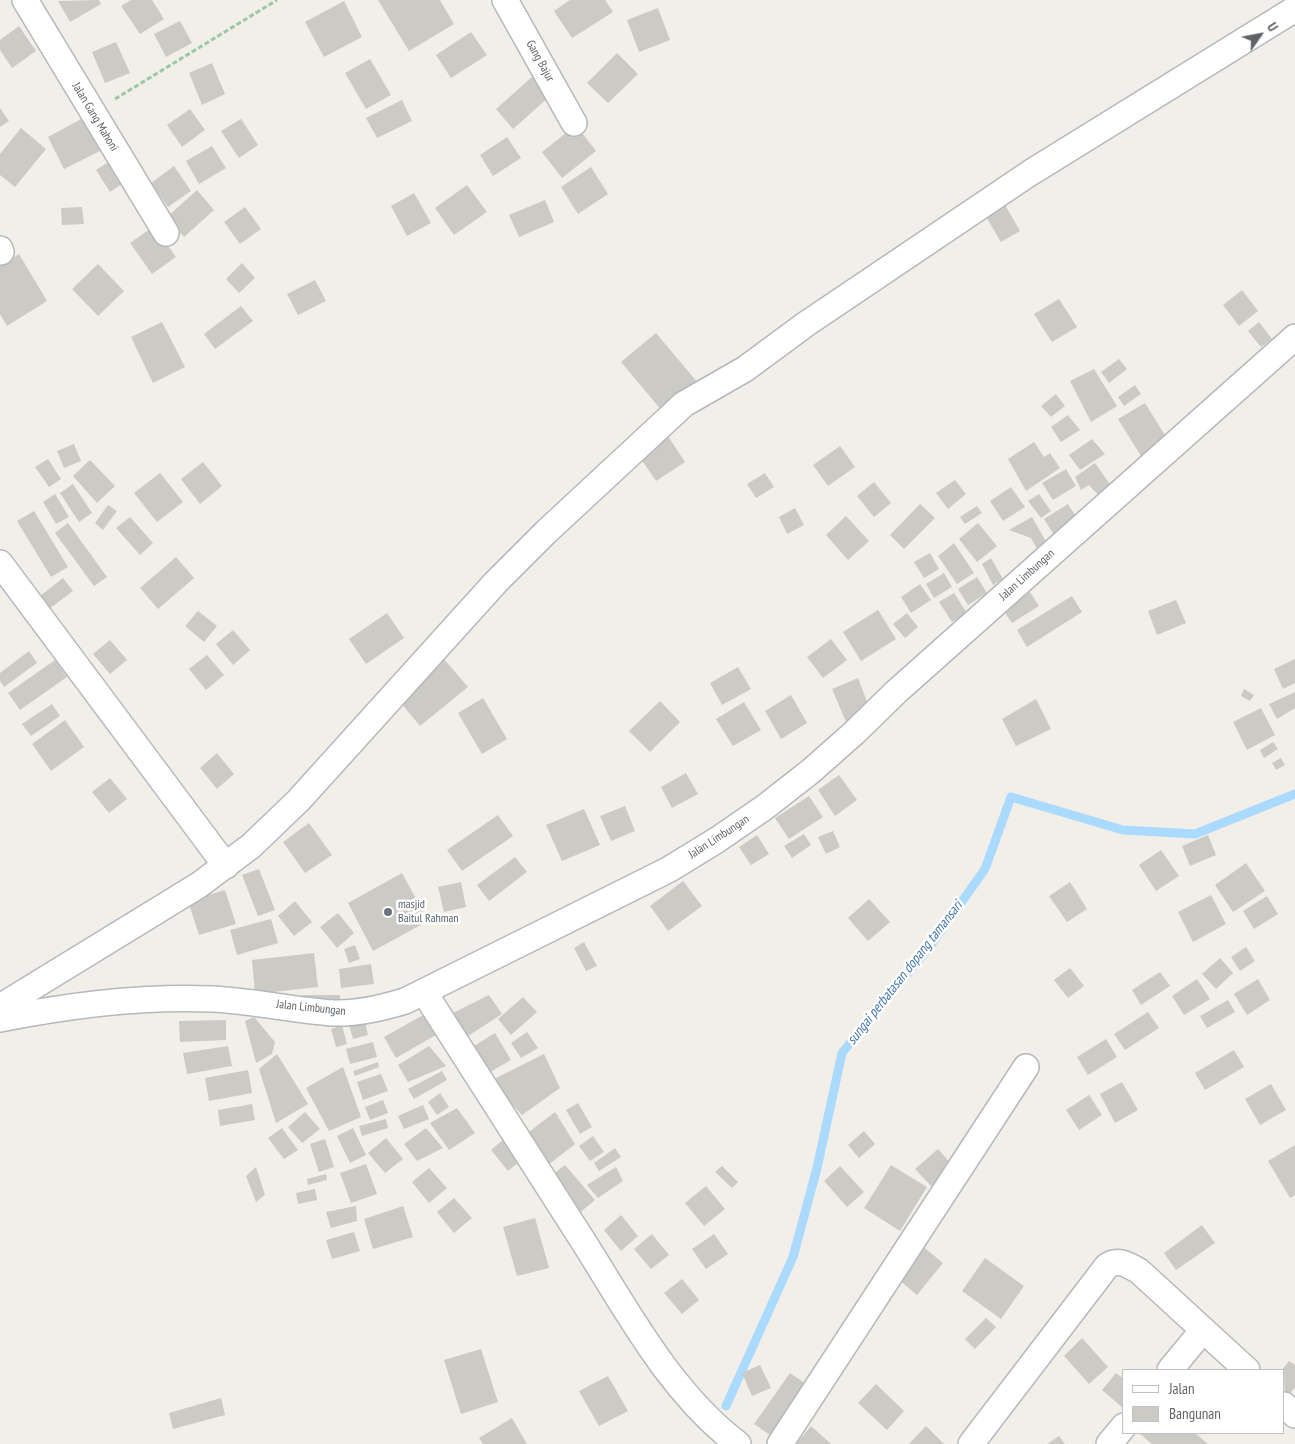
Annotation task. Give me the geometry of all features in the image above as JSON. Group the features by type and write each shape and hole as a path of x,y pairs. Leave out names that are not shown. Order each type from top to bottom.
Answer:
{"street":[{"name":"Jalan Gang Mahoni","path":"25,0 166,233"},
{"name":"Gang Bajur","path":"505,0 574,123"},
{"path":"0,1007 199,885 226,866 257,840 298,801 503,576 684,404 745,369 814,319 1030,174 1295,9"},
{"name":"Jalan Limbungan","path":"0,1019 83,1004 169,998 262,1002 335,1013 359,1012 405,1001 668,870 717,840 765,807 847,739 896,692 1295,336"},
{"path":"0,563 226,866"},
{"path":"424,992 647,1342 696,1404 724,1433 738,1444"},
{"path":"780,1444 1026,1067"},
{"path":"971,1444 1106,1266 1112,1262 1124,1263 1139,1271 1245,1369"},
{"path":"1171,1369 1203,1330"},
{"path":"1285,1406 1295,1415"},
{"path":"1109,1444 1122,1428"}],"path":[{"path":"92,112 277,0"}],"building":[{"path":"99,0 101,4 70,22 58,1"},
{"path":"131,0 152,0 164,19 140,34 121,6"},
{"path":"378,0 440,0 454,24 409,51"},
{"path":"570,0 605,0 613,12 572,38 554,11"},
{"path":"344,1 362,37 324,57 305,22"},
{"path":"658,8 670,40 639,52 627,20"},
{"path":"180,21 192,43 166,57 154,34"},
{"path":"19,26 36,51 12,68 0,50 0,40"},
{"path":"471,32 487,55 451,78 436,55"},
{"path":"116,42 130,73 105,83 92,52"},
{"path":"617,53 638,74 608,103 587,83"},
{"path":"370,59 391,95 366,109 345,73"},
{"path":"212,63 225,94 202,105 189,73"},
{"path":"532,77 549,97 513,129 496,109"},
{"path":"402,100 412,121 377,138 366,118"},
{"path":"0,108 9,121 0,127"},
{"path":"190,109 205,130 182,147 167,125"},
{"path":"83,118 100,151 64,169 48,137"},
{"path":"241,119 258,145 239,158 221,131"},
{"path":"576,125 596,151 562,178 542,152"},
{"path":"21,128 46,149 15,187 0,175 0,154"},
{"path":"507,137 521,158 493,176 480,155"},
{"path":"212,146 226,168 199,184 186,161"},
{"path":"113,159 127,181 110,192 96,170"},
{"path":"174,166 191,191 168,207 151,183"},
{"path":"591,167 608,194 578,214 561,187"},
{"path":"467,185 487,212 454,235 435,208"},
{"path":"197,190 214,210 184,237 167,217"},
{"path":"414,193 431,223 407,236 391,206"},
{"path":"1001,198 1020,231 1001,242 982,210"},
{"path":"545,200 554,222 519,237 509,215"},
{"path":"82,207 84,224 62,225 61,208"},
{"path":"245,207 261,229 240,244 224,222"},
{"path":"154,226 176,257 152,274 130,243"},
{"path":"19,254 47,301 7,326 0,314 0,266"},
{"path":"242,263 255,278 239,293 226,279"},
{"path":"98,264 124,291 98,316 72,289"},
{"path":"315,280 326,301 298,315 287,294"},
{"path":"1242,290 1258,311 1239,326 1223,305"},
{"path":"1059,299 1077,327 1052,342 1034,314"},
{"path":"241,306 253,321 215,349 204,334"},
{"path":"162,322 185,367 153,383 131,337"},
{"path":"1259,322 1272,339 1261,347 1248,331"},
{"path":"656,333 698,383 663,412 621,362"},
{"path":"1119,359 1127,369 1109,383 1101,372"},
{"path":"1094,369 1117,406 1091,422 1070,381"},
{"path":"1135,385 1141,394 1124,406 1118,397"},
{"path":"1056,394 1065,406 1051,417 1041,406"},
{"path":"1145,403 1168,440 1141,456 1118,419"},
{"path":"1068,415 1080,430 1061,442 1051,427"},
{"path":"668,436 685,462 656,481 639,456"},
{"path":"1092,439 1105,454 1080,470 1069,455"},
{"path":"1034,442 1044,457 1050,453 1060,468 1026,491 1008,459"},
{"path":"74,444 81,461 64,468 57,451"},
{"path":"840,446 855,467 828,486 813,465"},
{"path":"48,459 61,479 49,487 35,467"},
{"path":"90,460 115,486 97,503 73,476"},
{"path":"203,462 222,486 200,504 181,479"},
{"path":"1095,463 1114,490 1101,498 1089,485 1081,490 1075,477"},
{"path":"1066,469 1076,486 1053,500 1042,483"},
{"path":"160,473 183,502 157,522 134,493"},
{"path":"765,473 774,487 756,498 747,484"},
{"path":"955,480 966,494 948,509 936,493"},
{"path":"874,482 891,503 874,517 857,496"},
{"path":"73,484 92,513 79,522 60,493"},
{"path":"1011,487 1025,507 1003,521 990,501"},
{"path":"55,494 69,517 56,524 43,502"},
{"path":"1039,494 1051,511 1041,518 1028,501"},
{"path":"920,504 935,518 904,549 890,535"},
{"path":"1068,504 1080,523 1056,538 1044,519"},
{"path":"108,505 117,511 103,530 95,523"},
{"path":"977,506 982,513 965,524 960,517"},
{"path":"795,508 804,525 787,534 779,517"},
{"path":"34,511 68,567 51,577 17,521"},
{"path":"846,516 869,541 848,560 826,535"},
{"path":"130,517 153,543 140,555 116,528"},
{"path":"1032,517 1051,550 1040,554 1031,538 1009,530"},
{"path":"68,523 107,577 94,586 55,533"},
{"path":"978,523 997,546 977,562 959,539"},
{"path":"954,543 974,573 957,584 938,556"},
{"path":"930,553 939,569 924,578 914,562"},
{"path":"176,557 194,578 158,609 140,588"},
{"path":"991,558 1003,579 993,585 982,564"},
{"path":"944,573 952,587 934,598 926,584"},
{"path":"977,577 987,593 968,605 958,589"},
{"path":"63,578 73,591 49,609 40,596"},
{"path":"920,584 931,600 911,613 901,597"},
{"path":"1030,592 1039,606 1012,623 1003,610"},
{"path":"954,593 967,613 952,622 939,602"},
{"path":"1072,596 1082,612 1027,647 1017,630"},
{"path":"1176,600 1186,623 1157,635 1148,611"},
{"path":"878,610 896,639 861,661 843,632"},
{"path":"198,611 217,626 204,642 185,626"},
{"path":"387,613 404,638 366,664 349,639"},
{"path":"907,613 918,627 905,638 893,624"},
{"path":"233,630 250,650 233,665 216,644"},
{"path":"831,639 847,660 823,678 807,657"},
{"path":"110,640 127,660 110,674 93,654"},
{"path":"29,651 37,663 4,687 0,681 0,673"},
{"path":"207,655 224,675 206,690 189,669"},
{"path":"443,658 468,687 420,726 396,697"},
{"path":"1295,659 1295,683 1283,689 1274,669"},
{"path":"55,660 67,677 20,710 8,693"},
{"path":"738,667 751,689 722,705 710,683"},
{"path":"858,678 871,712 846,722 832,689"},
{"path":"1244,689 1254,695 1250,701 1241,696"},
{"path":"1295,692 1295,708 1277,719 1269,704"},
{"path":"791,695 807,723 781,739 765,711"},
{"path":"483,698 507,739 482,754 458,713"},
{"path":"1036,699 1051,729 1016,746 1002,719"},
{"path":"660,701 680,722 650,752 629,731"},
{"path":"744,702 761,730 733,746 716,719"},
{"path":"52,704 60,716 31,736 22,724"},
{"path":"1261,708 1275,735 1247,750 1233,722"},
{"path":"65,720 84,747 51,771 32,744"},
{"path":"1273,742 1278,749 1264,758 1260,750"},
{"path":"217,753 234,774 217,789 200,768"},
{"path":"1281,758 1285,765 1276,770 1272,763"},
{"path":"686,773 698,794 672,808 661,787"},
{"path":"839,775 857,800 835,816 818,790"},
{"path":"110,778 127,799 109,813 92,792"},
{"path":"809,796 823,817 789,839 775,818"},
{"path":"625,806 635,831 611,841 600,816"},
{"path":"584,809 600,845 562,861 546,825"},
{"path":"498,815 513,836 462,871 447,850"},
{"path":"309,823 332,855 305,873 283,842"},
{"path":"833,831 840,847 826,854 818,837"},
{"path":"804,834 811,845 792,858 784,846"},
{"path":"757,835 769,854 751,865 739,847"},
{"path":"1208,835 1216,855 1190,866 1182,846"},
{"path":"1161,850 1179,876 1156,891 1139,865"},
{"path":"515,857 527,872 489,901 477,885"},
{"path":"1246,863 1265,891 1233,912 1215,885"},
{"path":"259,869 275,910 258,916 242,875"},
{"name":"masjid Baitul Rahman","path":"402,873 428,921 373,951 348,903"},
{"path":"683,881 702,906 668,931 650,906"},
{"path":"461,882 466,907 444,912 438,887"},
{"path":"1070,882 1087,909 1067,922 1049,896"},
{"path":"225,890 236,924 199,935 188,901"},
{"path":"1211,895 1226,924 1193,942 1178,912"},
{"path":"1267,896 1278,914 1254,929 1243,911"},
{"path":"869,899 890,922 868,941 848,918"},
{"path":"295,901 312,922 294,936 278,916"},
{"path":"338,913 354,933 337,948 320,927"},
{"path":"271,919 278,943 237,955 230,930"},
{"path":"584,942 597,966 586,971 574,948"},
{"path":"355,945 360,959 349,963 344,949"},
{"path":"1246,947 1255,961 1240,971 1231,957"},
{"path":"314,953 318,987 255,994 252,960"},
{"path":"1220,958 1233,973 1216,989 1202,974"},
{"path":"371,964 374,984 341,988 339,969"},
{"path":"1070,968 1084,986 1068,998 1054,980"},
{"path":"1160,972 1170,986 1141,1005 1132,990"},
{"path":"1197,979 1210,999 1184,1015 1172,996"},
{"path":"1258,979 1270,1000 1247,1015 1234,994"},
{"path":"303,995 340,995 340,1006 303,1006"},
{"path":"489,995 502,1014 459,1042 443,1018"},
{"path":"523,997 537,1012 511,1035 498,1019"},
{"path":"1228,1000 1235,1012 1207,1028 1200,1016"},
{"path":"1148,1012 1159,1028 1125,1050 1114,1034"},
{"path":"425,1014 436,1035 396,1058 384,1037"},
{"path":"254,1017 275,1042 272,1054 256,1063 245,1021"},
{"path":"364,1017 368,1035 353,1039 348,1021"},
{"path":"226,1020 226,1040 180,1042 179,1021"},
{"path":"342,1025 347,1044 336,1047 331,1029"},
{"path":"527,1032 538,1048 521,1058 511,1043"},
{"path":"495,1033 511,1060 485,1075 469,1049"},
{"path":"1106,1039 1117,1057 1088,1075 1077,1057"},
{"path":"373,1042 377,1057 350,1064 346,1049"},
{"path":"228,1046 232,1066 187,1074 183,1053"},
{"path":"429,1046 446,1066 408,1082 398,1065"},
{"path":"1234,1050 1244,1067 1205,1090 1195,1073"},
{"path":"277,1054 308,1104 276,1123 259,1069"},
{"path":"544,1054 560,1088 522,1115 490,1081"},
{"path":"378,1062 379,1067 355,1076 353,1071"},
{"path":"343,1067 361,1117 329,1131 306,1088"},
{"path":"248,1070 252,1093 209,1101 205,1078"},
{"path":"442,1071 447,1080 414,1099 408,1089"},
{"path":"381,1074 388,1091 363,1100 357,1082"},
{"path":"1122,1082 1138,1110 1115,1123 1100,1094"},
{"path":"1271,1084 1286,1110 1260,1125 1245,1099"},
{"path":"440,1093 449,1107 437,1115 428,1102"},
{"path":"1089,1095 1102,1115 1079,1130 1066,1110"},
{"path":"383,1100 388,1113 370,1120 365,1107"},
{"path":"578,1103 592,1127 580,1134 566,1110"},
{"path":"252,1104 255,1120 220,1126 218,1110"},
{"path":"423,1105 429,1119 404,1129 398,1116"},
{"path":"457,1108 475,1133 449,1150 430,1123"},
{"path":"305,1112 320,1129 302,1143 288,1127"},
{"path":"555,1112 575,1144 543,1169 521,1138"},
{"path":"386,1119 388,1128 362,1136 359,1126"},
{"path":"282,1128 298,1150 284,1159 268,1138"},
{"path":"353,1128 366,1155 350,1163 337,1136"},
{"path":"426,1128 443,1148 417,1161 404,1144"},
{"path":"864,1131 875,1144 859,1158 848,1145"},
{"path":"509,1135 526,1156 508,1171 491,1150"},
{"path":"593,1136 604,1152 590,1161 579,1146"},
{"path":"386,1138 403,1159 385,1173 368,1153"},
{"path":"325,1139 334,1167 319,1172 310,1144"},
{"path":"1295,1145 1295,1195 1290,1198 1268,1161"},
{"path":"615,1148 621,1157 599,1171 594,1163"},
{"path":"938,1149 953,1166 931,1186 915,1169"},
{"path":"366,1164 377,1194 351,1203 340,1173"},
{"path":"565,1165 595,1200 578,1214 548,1178"},
{"path":"891,1165 927,1187 900,1231 864,1208"},
{"path":"722,1166 738,1182 732,1188 715,1172"},
{"path":"840,1166 864,1192 847,1207 824,1181"},
{"path":"256,1167 265,1195 256,1202 246,1176"},
{"path":"616,1167 623,1181 598,1198 587,1185"},
{"path":"429,1168 447,1188 429,1203 412,1182"},
{"path":"326,1174 327,1180 308,1185 307,1179"},
{"path":"706,1186 725,1209 704,1226 685,1203"},
{"path":"315,1189 317,1200 298,1204 296,1193"},
{"path":"454,1198 472,1218 454,1233 437,1212"},
{"path":"356,1206 357,1221 331,1228 326,1212"},
{"path":"403,1206 413,1237 373,1249 364,1219"},
{"path":"621,1215 638,1236 621,1251 604,1230"},
{"path":"535,1218 549,1268 517,1276 503,1227"},
{"path":"1202,1225 1215,1243 1176,1270 1164,1253"},
{"path":"354,1232 360,1251 332,1259 326,1240"},
{"path":"652,1234 669,1255 651,1269 634,1249"},
{"path":"714,1234 728,1254 706,1269 692,1249"},
{"path":"920,1244 943,1263 917,1295 893,1275"},
{"path":"985,1258 1024,1286 1001,1319 962,1291"},
{"path":"682,1279 699,1300 682,1314 664,1293"},
{"path":"986,1318 996,1327 975,1349 965,1339"},
{"path":"1082,1338 1108,1367 1089,1384 1064,1356"},
{"path":"481,1349 498,1402 461,1414 444,1360"},
{"path":"1289,1361 1295,1365 1295,1387 1285,1400 1285,1369 1283,1369"},
{"path":"760,1365 771,1388 752,1396 742,1373"},
{"path":"790,1373 809,1386 773,1437 754,1424"},
{"path":"1116,1373 1122,1378 1122,1407 1102,1390"},
{"path":"608,1376 628,1411 599,1426 579,1391"},
{"path":"876,1384 904,1411 887,1430 858,1403"},
{"path":"221,1398 225,1415 173,1429 169,1413"},
{"path":"512,1418 527,1444 483,1444 479,1438"},
{"path":"811,1426 831,1444 796,1444"},
{"path":"926,1426 944,1444 909,1444"},
{"path":"1140,1434 1196,1434 1208,1444 1152,1444"},
{"path":"1059,1436 1065,1444 1047,1444"}],"waterway":[{"name":"sungai perbatasan dopang tamansari","path":"726,1406 793,1257 817,1168 842,1053 931,945 985,869 1011,797 1123,830 1195,834 1295,794"}],"place":[{"name":"masjid Baitul Rahman","path":"388,912"}]}
